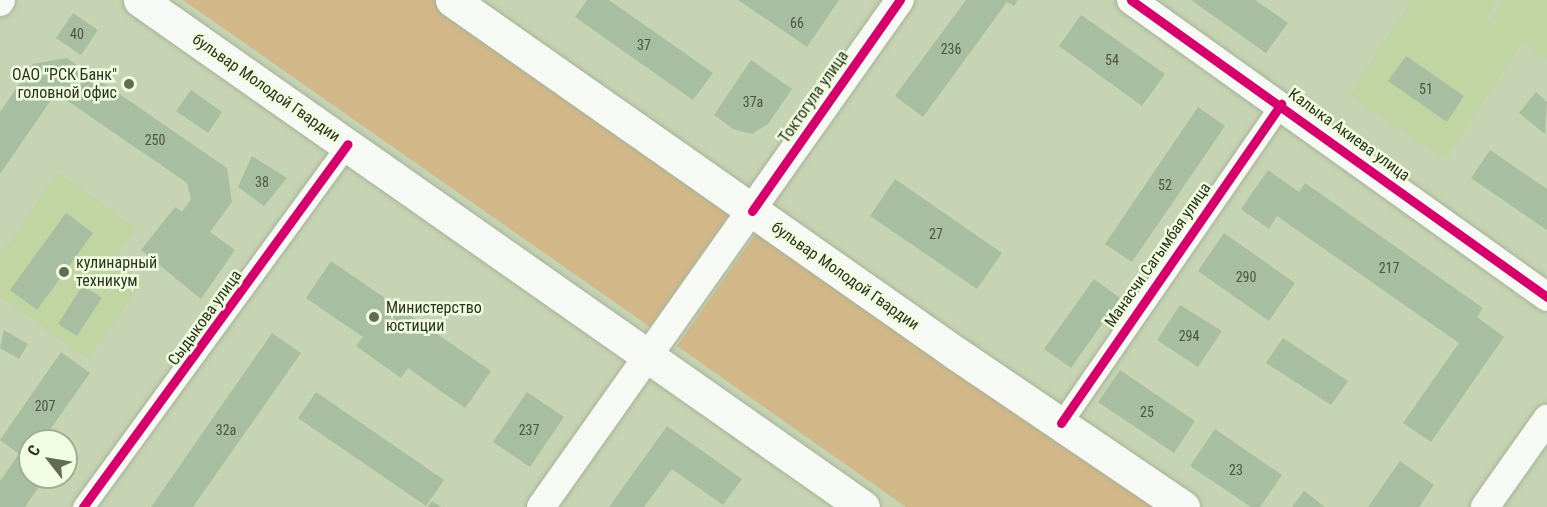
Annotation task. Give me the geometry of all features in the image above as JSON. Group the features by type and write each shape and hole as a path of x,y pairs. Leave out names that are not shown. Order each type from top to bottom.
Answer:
{"main road":[{"name":"бульвар Молодой Гвардии","path":"140,0 863,507"},
{"name":"бульвар Молодой Гвардии","path":"452,0 752,211 1183,507"},
{"name":"Токтогула улица","path":"541,507 900,0"},
{"name":"Калыка Акиева улица","path":"1131,0 1281,104 1547,297"},
{"path":"1485,507 1547,419"}],"street":[{"name":"Манасчи Сагымбая улица","path":"1061,423 1281,104"},
{"name":"Сыдыкова улица","path":"83,507 348,144"}],"shaded area":[{"path":"183,0 437,0 734,208 650,327"},
{"path":"1412,0 1493,0 1496,2 1485,18 1510,34 1491,20 1505,0 1547,0 1547,57 1545,59 1522,43 1446,159 1350,95"},
{"name":"кулинарный техникум","path":"58,173 136,228 113,262 142,282 88,359 0,297 0,255"},
{"path":"761,226 1161,507 906,507 677,346"}],"building":[{"path":"587,0 609,0 713,73 693,100 575,17"},
{"path":"738,0 839,0 807,47"},
{"path":"966,0 1018,0 1014,6 1007,2 923,117 895,96"},
{"path":"1191,0 1255,0 1288,23 1266,53"},
{"path":"73,13 98,30 81,55 56,38"},
{"path":"1081,15 1165,74 1142,106 1059,46"},
{"path":"1406,56 1464,96 1447,122 1388,81"},
{"path":"67,58 227,168 232,202 210,232 235,250 201,299 141,250 175,207 182,212 191,199 187,183 65,99 51,100 0,174 0,112 33,64"},
{"path":"751,60 792,89 768,124 752,134 733,129 714,115"},
{"path":"191,90 222,112 208,133 176,111"},
{"path":"1536,92 1547,102 1545,134 1519,113"},
{"path":"1198,107 1225,126 1132,262 1105,244"},
{"path":"1490,150 1547,189 1547,230 1471,178"},
{"path":"252,156 287,178 264,206 238,187"},
{"path":"1268,170 1299,192 1305,183 1483,308 1477,317 1504,337 1431,442 1403,423 1459,343 1277,216 1269,229 1241,209"},
{"path":"895,179 1002,253 977,289 870,216"},
{"path":"66,213 93,233 37,310 10,290"},
{"path":"1224,233 1295,283 1269,321 1198,271"},
{"name":"Министерство юстиции","path":"331,261 491,371 465,408 408,368 401,378 356,346 363,337 306,298"},
{"path":"1094,279 1120,298 1071,368 1044,349"},
{"path":"83,285 102,298 77,336 58,324"},
{"path":"1180,305 1222,331 1198,367 1157,340"},
{"path":"4,330 28,344 19,359 0,348"},
{"path":"272,333 301,353 193,507 151,507"},
{"path":"1283,338 1348,381 1331,405 1266,363"},
{"path":"61,352 90,373 50,429 18,429 18,453 0,440"},
{"path":"1120,370 1195,421 1174,453 1098,402"},
{"path":"316,392 444,480 426,506 298,418"},
{"path":"527,392 564,417 530,467 493,442"},
{"path":"667,426 742,479 723,505 672,469 644,507 609,507"},
{"path":"1215,429 1282,475 1260,507 1251,507 1190,466"},
{"path":"18,455 18,489 38,489 25,507 0,507 0,481"},
{"path":"1400,461 1434,485 1419,507 1368,507"},
{"path":"1304,491 1325,507 1292,507"},
{"path":"432,501 441,507 428,507"}],"cycle path":[{"path":"752,211 900,0"},
{"path":"1131,0 1547,297"},
{"path":"1061,423 1281,104"},
{"path":"83,507 348,144"}],"place":[{"name":"ОАО \"РСК Банк\" головной офис","path":"129,84"},
{"name":"кулинарный техникум","path":"64,272"},
{"name":"Министерство юстиции","path":"374,317"}]}
